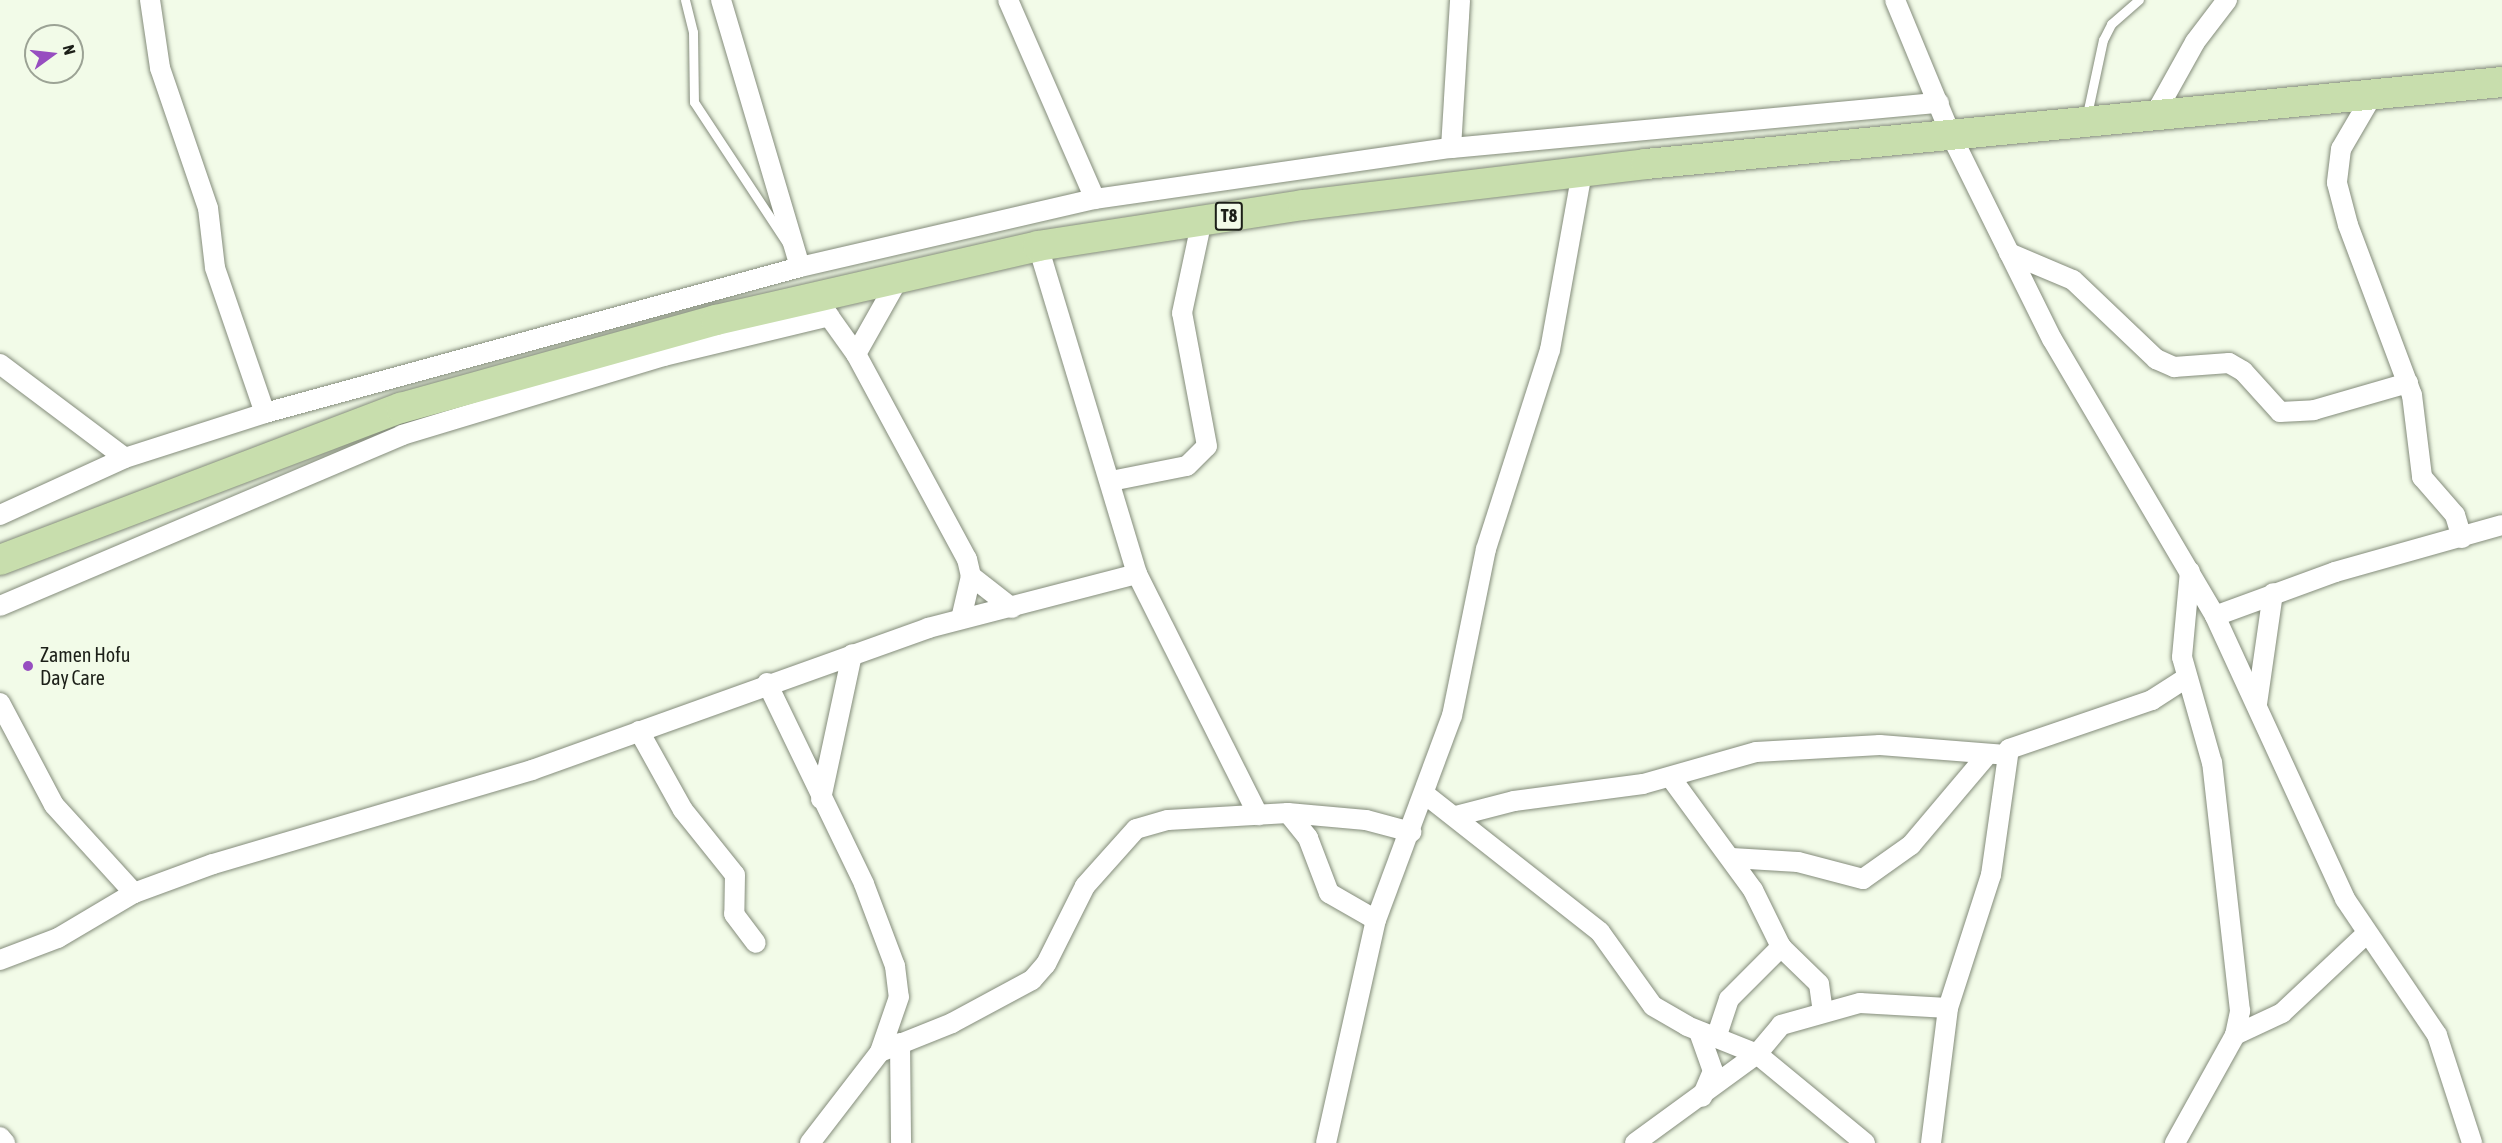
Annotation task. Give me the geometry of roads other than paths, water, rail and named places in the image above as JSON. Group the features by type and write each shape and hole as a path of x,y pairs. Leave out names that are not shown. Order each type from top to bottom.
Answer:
{"main road":[{"name":"T8","path":"0,560 401,408 822,305 901,274 1038,246 1202,220 1582,172 1950,133 2372,96 2502,82"}],"street":[{"path":"150,0 160,68 208,208 215,268 265,413"},
{"path":"721,0 798,262"},
{"path":"1008,0 1095,200"},
{"path":"1451,148 1460,0"},
{"path":"1895,0 1917,46 1950,133 2052,339 2215,616 2257,704 2315,837 2366,934 2437,1035 2472,1143"},
{"path":"1910,0 1917,46"},
{"path":"2155,114 2195,42 2227,0"},
{"path":"2372,96 2341,149 2337,183 2348,225 2408,383 2422,445 2422,477 2455,515 2462,538"},
{"path":"0,515 125,458 265,413 798,262 1095,200 1451,148 1939,103"},
{"path":"1326,1143 1376,920 1426,795 1452,716 1486,549 1564,296 1582,172"},
{"path":"1111,481 1186,466 1207,446 1182,313 1202,220"},
{"path":"1038,246 1111,481 1137,574 1258,815"},
{"path":"2009,253 2073,280 2156,359 2174,367 2229,363 2243,371 2280,412 2314,410 2408,383"},
{"path":"856,354 901,274"},
{"path":"0,606 402,435 664,356 822,305 856,354 967,559 971,576 961,620"},
{"path":"0,364 125,458"},
{"path":"2215,616 2273,593 2502,525"},
{"path":"2175,1143 2235,1035 2240,990 2220,820 2202,720 2186,678 2180,639 2190,571"},
{"path":"0,960 58,938 134,893 532,770 767,682 852,654 961,620 1137,574"},
{"path":"971,576 1012,608"},
{"path":"2257,704 2273,593"},
{"path":"821,800 843,718 852,654"},
{"path":"1732,858 1798,862 1848,876 1870,876 1911,845 1997,755 2023,741 2152,700 2186,678"},
{"path":"767,682 821,800 864,884 895,966 899,997 880,1052 810,1143"},
{"path":"0,703 54,805 134,893"},
{"path":"639,731 683,810 735,875 734,914 756,943"},
{"path":"1456,816 1514,801 1671,778 1721,758 1785,750 1880,745 1997,755"},
{"path":"1931,1143 1948,1008 1991,875 1997,755"},
{"path":"1671,778 1732,858 1781,947 1819,984 1823,1011"},
{"path":"1426,795 1456,816 1600,932 1653,1006 1708,1035 1757,1054 1864,1143"},
{"path":"880,1052 952,1023 1032,980 1046,964 1085,886 1124,836 1168,820 1288,813 1366,820 1411,832"},
{"path":"1288,813 1308,838 1329,893 1376,920"},
{"path":"2235,1035 2282,1013 2366,934"},
{"path":"1701,1098 1713,1071 1708,1035 1729,999 1781,947"},
{"path":"1635,1143 1701,1098 1757,1054 1781,1025 1823,1011 1892,1002 1948,1008"},
{"path":"900,1043 901,1143"},
{"path":"0,1137 4,1143"}],"lane":[{"path":"685,0 693,32 694,102 798,262"},
{"path":"2085,121 2103,40 2111,24 2139,0"}],"place":[{"name":"Zamen Hofu Day Care","path":"28,666"}]}
